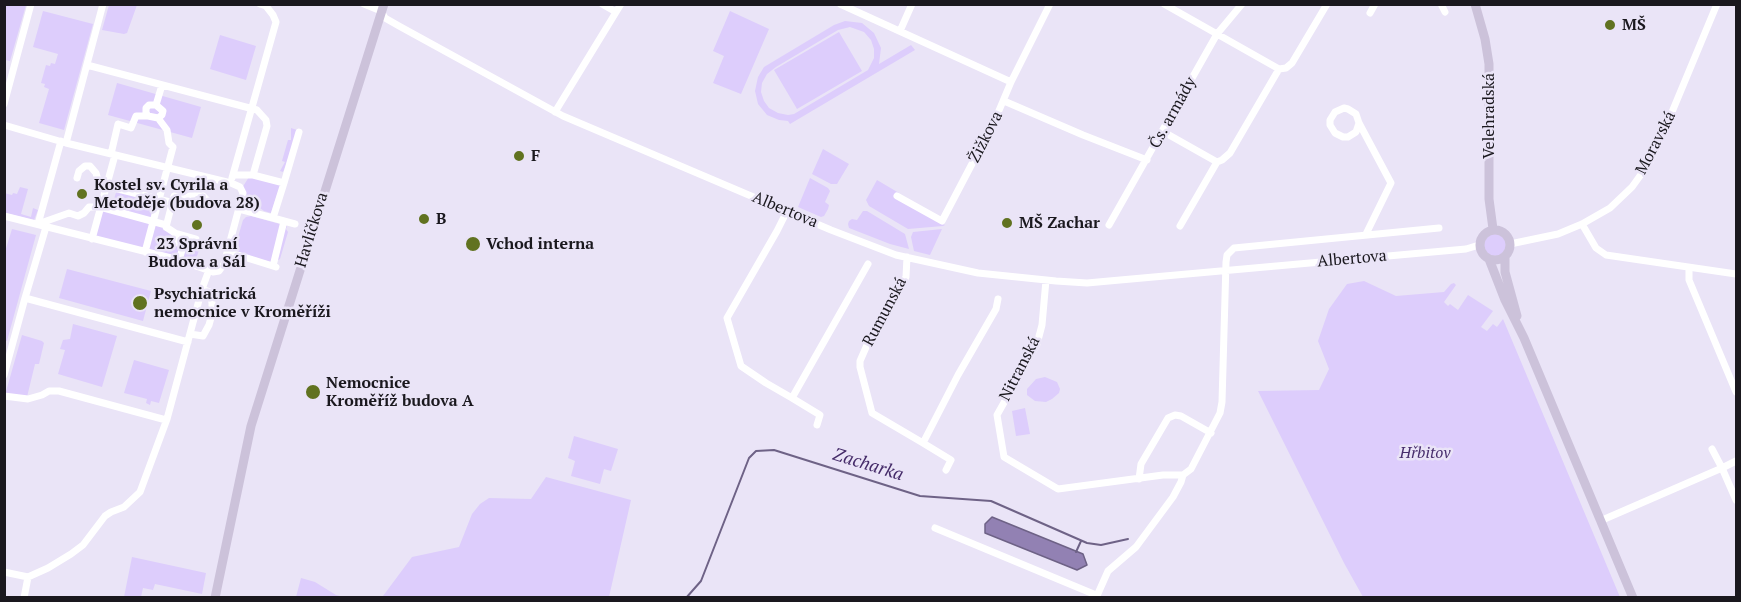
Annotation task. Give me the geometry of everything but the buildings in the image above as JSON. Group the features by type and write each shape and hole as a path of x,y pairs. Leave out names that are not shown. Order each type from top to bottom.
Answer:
{"main road":[{"name":"Velehradská","path":"1475,4 1489,64 1489,189 1493,230"},
{"name":"Havlíčkova","path":"215,597 251,426 382,8"},
{"path":"1493,230 1503,232 1510,244 1508,253 1497,260 1489,259 1482,254 1479,245 1485,232 1493,230"},
{"path":"1505,256 1505,272 1524,338"},
{"path":"1489,259 1633,597"}],"street":[{"path":"4,104 31,4"},
{"path":"4,375 8,349 25,298 63,142 103,4"},
{"path":"231,183 276,22 266,6 260,4"},
{"name":"Albertova","path":"364,4 382,8 385,18 399,27 555,112 896,255 978,273 1087,283 1109,282 1466,249 1479,245"},
{"path":"602,4 616,12"},
{"path":"555,112 621,4"},
{"path":"840,4 1011,82"},
{"path":"900,31 912,4"},
{"name":"Žižkova","path":"897,196 942,221 1004,101 1011,82 1050,4"},
{"path":"1164,4 1279,69 1286,69 1292,63 1327,4"},
{"name":"Čs. armády","path":"1109,225 1217,34 1242,4"},
{"path":"1370,13 1375,4"},
{"path":"1441,4 1445,12"},
{"name":"Moravská","path":"1510,244 1558,234 1582,224 1618,201 1637,180 1650,162 1666,129 1717,4"},
{"path":"87,65 257,110 263,115 267,126 253,175"},
{"path":"4,66 14,69"},
{"path":"1179,226 1217,162 1230,153 1279,69"},
{"path":"156,105 162,86"},
{"path":"1004,101 1147,160"},
{"path":"148,116 146,108 149,105 156,105 163,111 162,116 158,118"},
{"path":"1359,123 1356,132 1348,137 1339,136 1330,125 1332,116 1339,109 1348,109 1356,114 1391,183 1366,234"},
{"path":"92,238 106,186 118,124 131,128 136,116 158,118 167,130 172,147 145,252"},
{"path":"4,125 63,142 231,183 240,187 243,193 224,264 219,271 213,272 178,260 4,216"},
{"path":"1162,131 1217,162"},
{"path":"273,218 298,132"},
{"path":"77,178 79,171 85,166 90,166 98,180 106,186 173,202"},
{"path":"233,175 253,175 284,183"},
{"path":"175,233 178,243 183,247 198,245 195,239 167,230 166,225 174,196 185,199 196,192 211,202"},
{"path":"42,225 69,213 78,216 89,207 100,207 166,225"},
{"path":"239,209 295,224"},
{"path":"787,211 728,318 741,366 820,416 817,424"},
{"path":"228,252 274,266 284,221"},
{"path":"1582,224 1596,248 1606,255 1737,274"},
{"name":"Albertova","path":"1225,271 1227,255 1234,248 1439,228"},
{"path":"178,260 183,247"},
{"name":"Rumunská","path":"908,257 906,277 867,345 860,368 872,413 951,460 946,470"},
{"path":"792,398 868,264"},
{"path":"1689,268 1689,280 1737,392"},
{"path":"4,572 28,577 48,568 83,545 105,516 124,507 140,492 166,420 209,270"},
{"path":"935,528 1096,596 1108,571 1136,547 1173,497 1183,475 1191,469 1221,413 1225,271"},
{"name":"Nitranská","path":"1046,280 1042,323 1037,344 997,415 1004,457 1058,489 1183,475"},
{"path":"190,334 203,336 212,314 210,292 202,289"},
{"path":"25,298 188,342"},
{"path":"923,443 996,309 998,299"},
{"path":"4,396 28,399 58,391 166,420"},
{"path":"1139,479 1141,464 1171,416 1181,416 1211,433"},
{"path":"1712,449 1737,500"},
{"path":"1600,520 1737,461"},
{"path":"24,597 28,577"}],"green space":[{"path":"4,5 26,5 10,61 5,60"},
{"path":"109,5 137,5 127,33 102,30"},
{"path":"43,11 93,24 64,130 39,123 49,89 41,83 46,65 55,64 58,54 33,47"},
{"path":"730,11 769,29 741,94 713,83 724,56 713,51"},
{"path":"845,21 862,23 874,33 881,48 879,64 911,45 915,50 790,124 788,121 767,115 758,104 755,91 758,77 764,67 834,25","holes":["850,27 864,32 871,40 874,49 874,58 868,70 794,114 778,113 769,108 761,92 762,83 767,74 838,30"]},
{"path":"839,32 862,71 797,109 774,70"},
{"path":"220,35 256,46 246,80 210,69"},
{"path":"117,83 201,107 192,138 108,115"},
{"path":"291,128 297,130 283,172 280,171 285,162 282,161 288,140 291,140"},
{"path":"823,149 849,164 837,184 831,184 812,174"},
{"path":"249,177 281,183 271,213 257,206 242,188"},
{"path":"810,178 830,191 825,202 829,205 828,209 821,217 798,207"},
{"path":"877,180 899,193 897,197 945,225 908,229 869,206 866,200"},
{"path":"20,187 28,189 21,214 31,217 33,208 38,210 34,220 5,213 4,193 17,194"},
{"path":"117,189 158,199 153,220 111,209"},
{"path":"101,209 152,222 145,249 94,236"},
{"path":"863,211 867,211 905,234 909,249 849,228 849,221 857,220"},
{"path":"251,216 287,226 288,232 280,259 273,263 234,251 243,220"},
{"path":"154,223 164,225 163,230 171,232 180,249 178,257 147,249"},
{"path":"12,229 36,235 7,341 4,340 4,255"},
{"path":"942,229 930,255 914,251 911,237 913,232"},
{"path":"1495,234 1503,237 1506,245 1503,253 1495,256 1487,253 1484,245 1487,237"},
{"path":"200,247 195,262 181,258 186,248"},
{"path":"67,269 151,291 143,321 59,298"},
{"name":"Hřbitov","path":"1364,281 1396,296 1444,292 1454,283 1456,285 1444,302 1448,306 1450,304 1458,310 1468,295 1493,311 1481,327 1487,331 1493,324 1497,327 1503,319 1620,597 1363,597 1258,391 1319,390 1329,369 1318,341 1329,309 1347,284"},
{"path":"73,324 117,336 102,387 58,374 65,350 60,349 63,340 70,339"},
{"path":"22,335 44,343 39,364 35,364 27,397 5,395"},
{"path":"134,360 169,370 159,403 151,401 150,405 146,403 147,399 124,393"},
{"path":"1045,377 1057,382 1059,393 1046,402 1035,401 1027,395 1027,389 1036,379"},
{"path":"1025,408 1030,434 1016,436 1012,411"},
{"path":"574,436 618,449 611,471 604,469 600,484 571,476 575,461 568,458"},
{"path":"546,477 631,500 609,597 379,597 383,596 412,557 459,547 472,514 480,504 489,498 531,499"},
{"path":"132,557 206,573 202,594 155,584 153,590 143,588 141,597 124,597"},
{"path":"301,578 315,582 336,595 344,597 296,597"}],"shaded area":[{"path":"992,517 1083,554 1087,565 1077,570 985,533 985,524"}],"waterway":[{"name":"Zacharka","path":"686,598 701,581 749,458 756,451 774,450 920,496 991,501 1087,543 1101,545 1128,539"},
{"path":"1076,552 1081,541"}],"place":[{"name":"MŠ","path":"1610,25"},
{"name":"F","path":"519,156"},
{"name":"Kostel sv. Cyrila a Metoděje (budova 28)","path":"82,194"},
{"name":"B","path":"424,219"},
{"name":"MŠ Zachar","path":"1007,223"},
{"name":"23 Správní Budova a Sál","path":"197,225"},
{"name":"Vchod interna","path":"473,244"},
{"name":"Psychiatrická nemocnice v Kroměříži","path":"140,303"},
{"name":"Nemocnice Kroměříž budova A","path":"313,392"}]}
